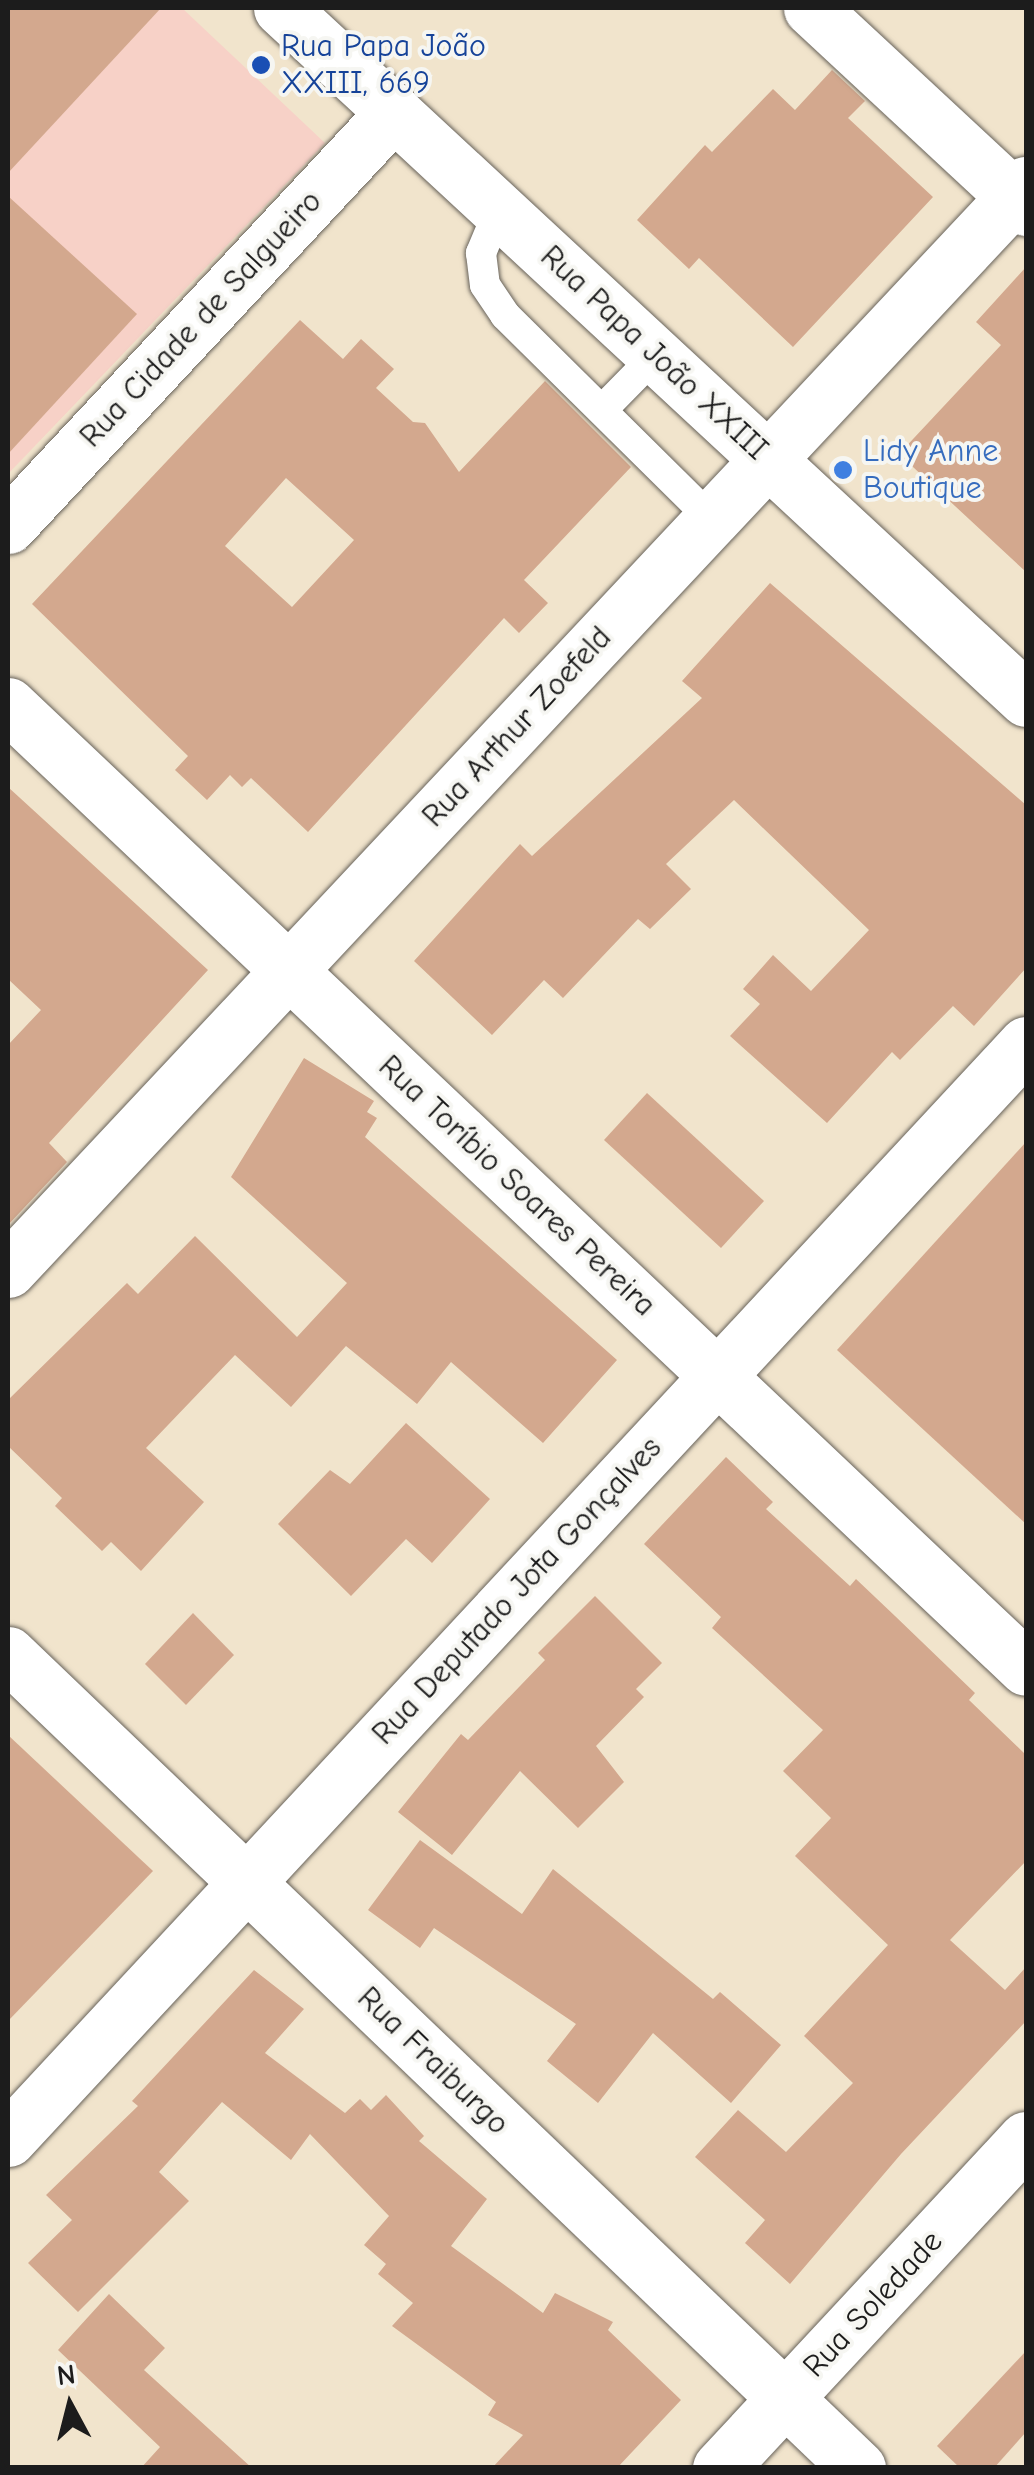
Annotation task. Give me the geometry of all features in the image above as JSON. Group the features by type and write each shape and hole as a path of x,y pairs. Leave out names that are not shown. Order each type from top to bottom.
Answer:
{"street":[{"name":"Rua Papa João XXIII","path":"281,8 1026,699"},
{"path":"811,8 1022,196"},
{"name":"Rua Cidade de Salgueiro","path":"8,526 394,112"},
{"name":"Rua Arthur Zoefeld","path":"8,1270 768,460 1022,196"},
{"name":"Rua Toríbio Soares Pereira","path":"8,705 1026,1668"},
{"name":"Rua Deputado Jota Gonçalves","path":"8,2139 1026,1044"},
{"name":"Rua Fraiburgo","path":"8,1654 858,2468"},
{"name":"Rua Soledade","path":"720,2468 1026,2140"}],"lane":[{"path":"499,210 482,254 485,285 505,315 712,520"},
{"path":"602,410 656,356"}],"shaded area":[{"path":"8,8 182,8 325,143 8,474"}],"building":[{"path":"8,8 161,8 8,173"},
{"path":"832,70 865,101 848,118 933,197 793,347 699,258 689,269 637,220 705,145 712,152 773,89 795,110"},
{"path":"8,196 137,314 8,454"},
{"path":"1026,267 1026,572 899,454 1001,345 976,322"},
{"path":"300,320 343,359 361,339 394,369 376,388 413,422 425,423 459,472 545,381 631,467 524,580 548,603 519,633 504,618 308,832 251,778 242,787 230,775 207,800 175,770 188,756 32,604","holes":["286,478 354,540 292,607 225,546"]},
{"path":"770,583 1026,805 1026,968 974,1026 953,1006 900,1060 892,1052 827,1123 730,1036 760,1004 743,989 773,955 811,991 869,930 734,800 666,864 691,889 650,929 638,919 563,998 544,980 492,1035 414,961 520,844 532,856 702,698 682,681"},
{"path":"8,787 208,970 49,1143 67,1162 8,1225 8,1045 41,1010 8,979"},
{"path":"304,1058 374,1101 367,1112 377,1118 365,1137 617,1360 543,1443 451,1362 417,1404 346,1346 291,1407 235,1355 146,1448 204,1502 141,1571 111,1542 102,1551 55,1506 62,1498 8,1446 8,1400 127,1283 138,1294 195,1236 297,1337 347,1283 231,1177"},
{"path":"647,1093 764,1201 721,1248 604,1140"},
{"path":"1026,1142 1026,1524 837,1350"},
{"path":"406,1423 490,1499 432,1563 406,1539 351,1596 278,1524 330,1470 350,1484"},
{"path":"726,1457 773,1502 766,1509 850,1586 856,1579 975,1693 969,1700 1026,1755 1026,1861 950,1940 1005,1990 1026,1967 1026,2021 901,2154 790,2284 745,2243 765,2220 695,2157 738,2110 786,2152 853,2083 804,2036 888,1945 795,1856 831,1818 783,1771 823,1730 712,1628 721,1617 644,1544"},
{"path":"595,1596 662,1663 636,1689 644,1697 596,1746 624,1782 578,1828 520,1771 452,1855 398,1812 461,1734 468,1740 545,1660 538,1653"},
{"path":"193,1613 234,1655 186,1705 145,1664"},
{"path":"8,1735 153,1871 8,2021"},
{"path":"420,1840 522,1914 553,1869 713,1999 720,1992 781,2045 731,2103 653,2033 598,2103 547,2061 576,2024 434,1928 420,1948 368,1910"},
{"path":"254,1970 304,2009 265,2053 345,2113 360,2099 371,2110 386,2095 424,2136 419,2141 487,2199 451,2246 543,2313 555,2293 613,2322 608,2330 681,2400 617,2468 492,2468 523,2435 488,2415 496,2402 392,2326 413,2303 378,2274 386,2264 364,2245 389,2216 310,2134 291,2160 222,2102 159,2172 189,2201 78,2312 28,2263 72,2220 46,2195 138,2106 132,2101"},
{"path":"109,2294 165,2348 144,2370 252,2468 141,2468 160,2447 58,2350"},
{"path":"1026,2351 1026,2432 994,2468 960,2468 937,2446"}],"place":[{"name":"Rua Papa João XXIII, 669","path":"261,65"},
{"name":"Lidy Anne Boutique","path":"843,470"}]}
